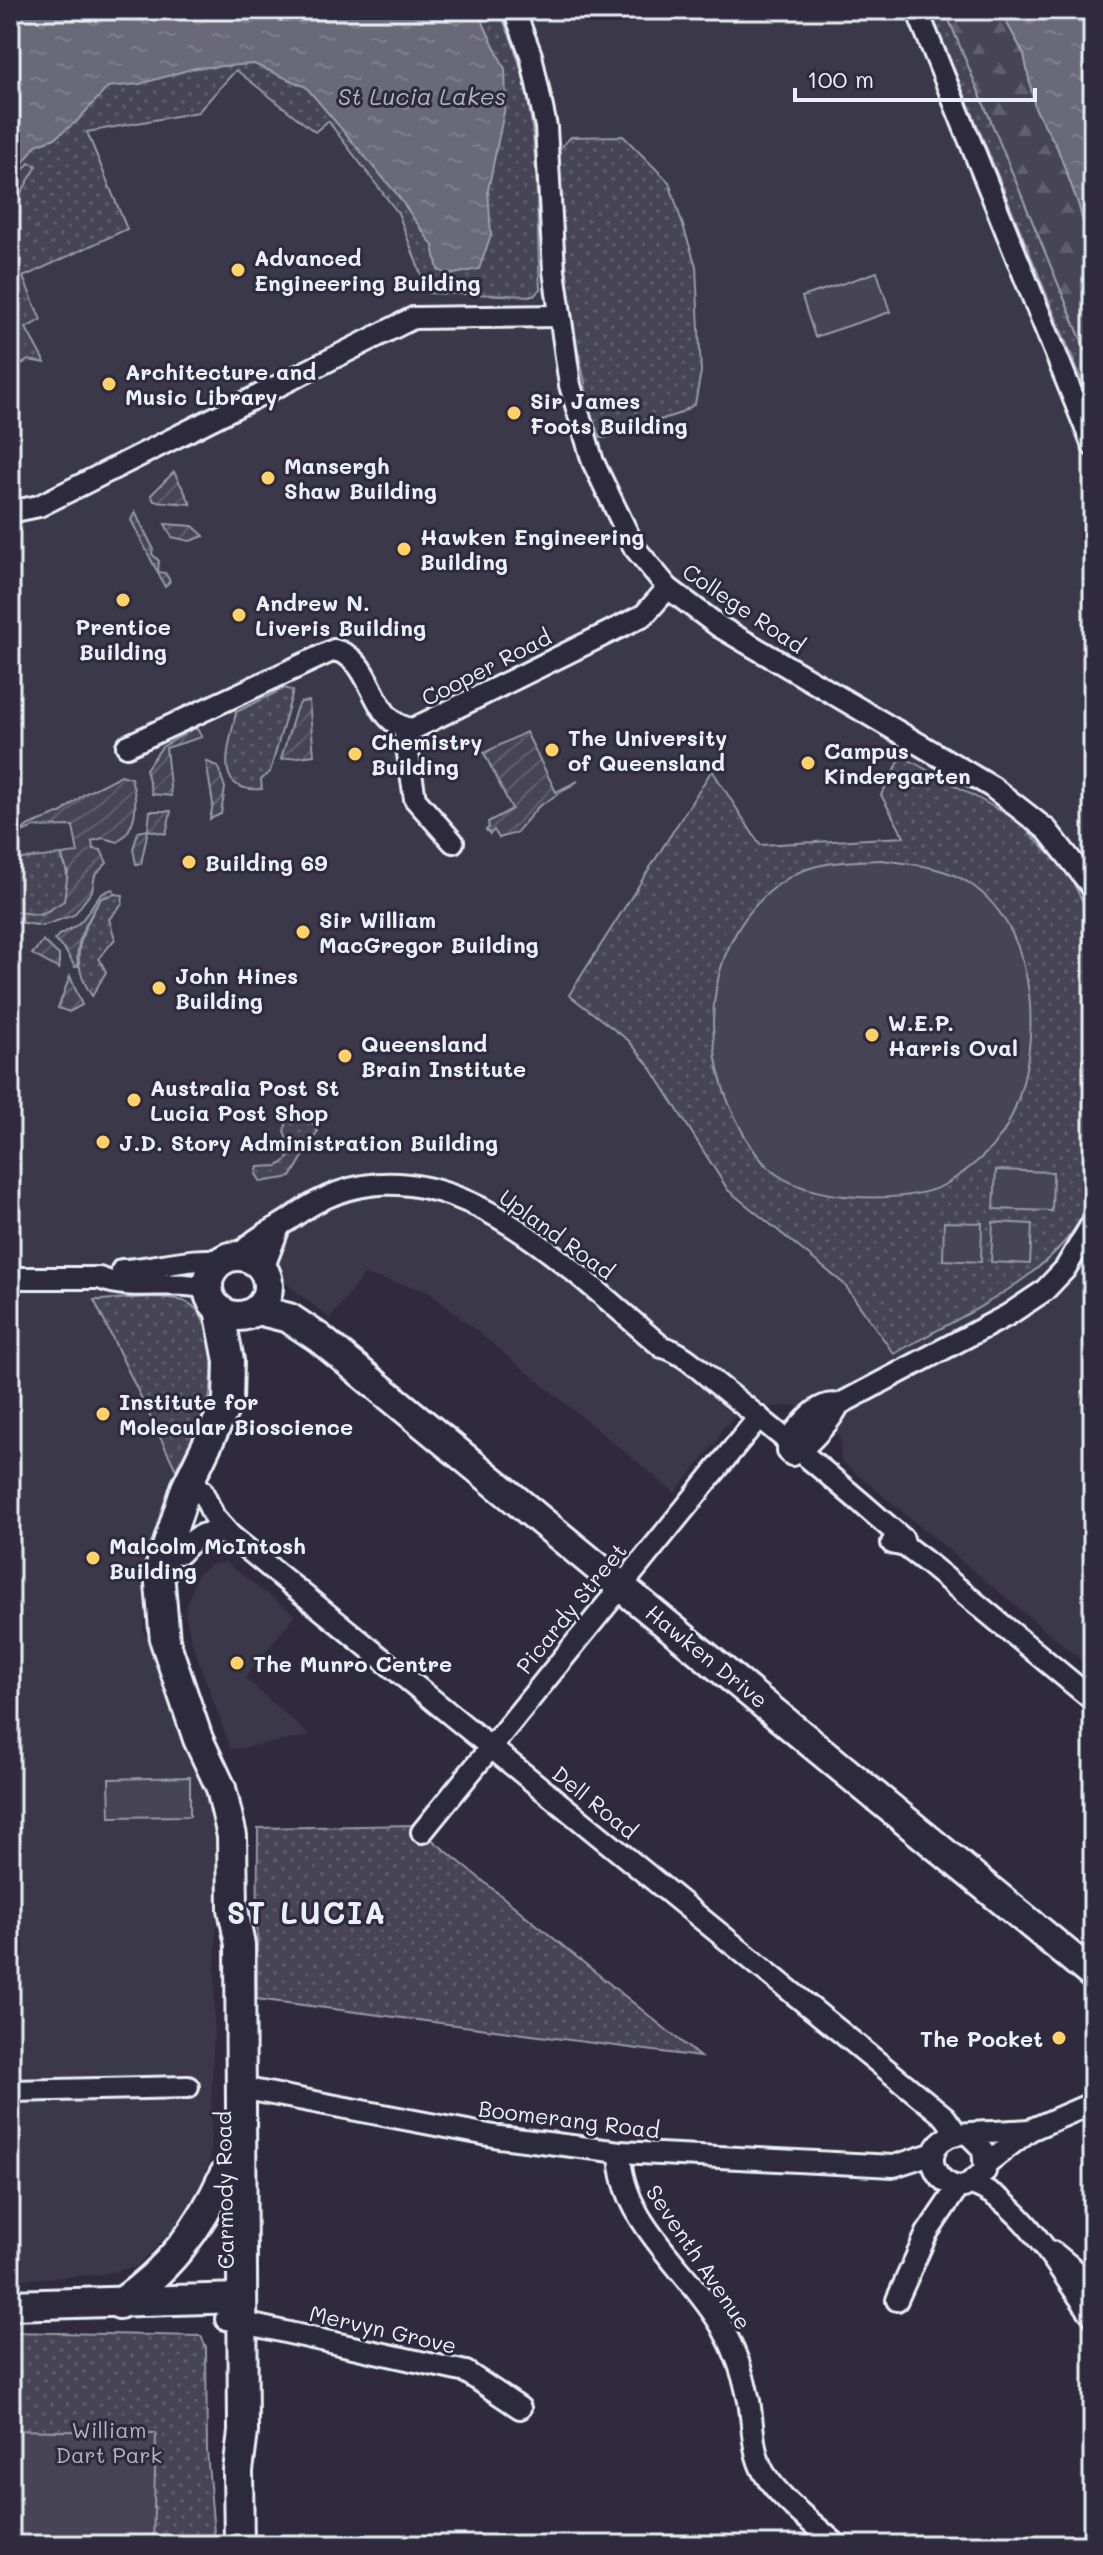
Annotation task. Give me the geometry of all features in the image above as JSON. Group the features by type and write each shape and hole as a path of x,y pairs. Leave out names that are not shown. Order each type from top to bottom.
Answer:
{"main road":[{"name":"Hawken Drive","path":"241,1287 307,1320 319,1338 1093,1975"},
{"name":"Carmody Road","path":"239,2545 238,2471 229,2432 241,2088 240,1945 233,1909 232,1836 221,1788 198,1739 165,1641 160,1594 162,1554 186,1488 228,1401 229,1361 241,1287"},
{"name":"Carmody Road","path":"160,1594 180,1553 202,1491 221,1415"},
{"name":"Carmody Road","path":"233,1909 226,1944 224,2175 233,2309"},
{"path":"119,2304 144,2286 181,2250 206,2214 224,2175"},
{"path":"10,2305 119,2304 233,2309"}],"street":[{"name":"College Road","path":"514,10 531,55 546,127 560,316 570,385 593,462 634,547 668,588 739,639 992,787 1047,830 1091,890"},
{"path":"917,10 1093,446"},
{"path":"10,512 39,506 413,318 560,316"},
{"name":"Cooper Road","path":"127,746 334,650 355,659 390,720 413,729 440,719 644,615 668,588"},
{"path":"404,728 415,799 453,842"},
{"name":"Upland Road","path":"241,1287 279,1227 324,1197 362,1185 407,1183 450,1193 518,1230 662,1347 670,1348 755,1422 903,1539 905,1546 1093,1700"},
{"path":"793,1450 818,1409 830,1403 838,1405 969,1337 1044,1291 1065,1269 1093,1222"},
{"path":"99,1278 111,1271 157,1269 207,1258 241,1287"},
{"path":"10,1278 99,1278 112,1283 241,1287"},
{"name":"Picardy Street","path":"422,1832 755,1422"},
{"name":"Dell Road","path":"202,1491 214,1517 230,1535 928,2106 950,2141"},
{"path":"180,1553 195,1536 208,1530 230,1535"},
{"path":"10,2091 188,2087"},
{"name":"Boomerang Road","path":"241,2088 499,2137 620,2152 894,2166 964,2186 1030,2130 1093,2103"},
{"name":"Boomerang Road","path":"894,2166 950,2141 1030,2130"},
{"path":"927,2233 932,2190 950,2141 981,2146 987,2164 1024,2223 1093,2316"},
{"name":"Seventh Avenue","path":"620,2152 620,2177 628,2198 709,2306 733,2351 746,2387 763,2471 837,2545"},
{"path":"897,2300 927,2233 964,2186 989,2193 1024,2223"},
{"path":"1043,2246 1069,2263 1093,2285"},
{"name":"Mervyn Grove","path":"233,2309 466,2372 520,2408"}],"shaded area":[{"name":"The University of Queensland","path":"10,10 1000,10 1079,206 1093,262 1093,1670 841,1461 840,1436 797,1406 768,1407 757,1398 721,1430 718,1440 675,1493 426,1290 364,1275 330,1319 288,1285 265,1253 239,1239 219,1246 197,1272 199,1303 213,1324 212,1404 155,1552 143,1629 215,1811 219,1847 210,2159 193,2210 136,2267 97,2275 10,2280"},
{"path":"225,1562 295,1615 245,1678 310,1736 231,1750 190,1637 185,1611 197,1574 210,1565"}],"green space":[{"name":"St Lucia Lakes","path":"10,10 498,10 513,42 530,111 540,289 534,296 428,293 398,213 328,121 315,132 236,70 198,112 87,132 127,229 23,277 41,320 26,328 45,363 28,360 10,372"},
{"path":"930,10 945,10 1093,368 1093,408"},
{"path":"945,10 1000,10 1024,54 1035,108 1057,147 1079,206 1093,262 1093,368"},
{"path":"623,136 669,182 696,266 701,372 695,404 678,414 601,438 590,409 573,321 559,149 571,137"},
{"path":"29,163 37,166 21,193 18,213 10,224 10,185"},
{"path":"877,272 890,312 815,337 802,297"},
{"path":"174,472 191,504 154,501 151,495"},
{"path":"135,512 153,548 152,554 159,561 158,572 165,573 170,581 165,587 131,520"},
{"path":"165,524 193,526 204,536 190,541 172,537"},
{"path":"285,688 293,691 270,772 261,780 262,789 235,784 229,776 227,765 236,712"},
{"path":"309,701 314,755 281,759 296,709 301,702"},
{"path":"197,729 202,737 166,748 171,796 152,794 146,769 162,747"},
{"path":"526,732 556,792 578,781 538,807 516,833 499,838 494,830 490,834 486,830 488,822 512,809 484,753"},
{"path":"902,756 1017,820 1068,873 1093,921 1093,1197 1078,1225 1058,1250 1034,1271 979,1307 894,1354 844,1284 728,1190 651,1068 629,1041 569,995 712,770 760,845 904,837 881,795"},
{"path":"206,761 218,767 225,788 221,814 210,819 213,804"},
{"path":"121,775 131,778 135,804 133,821 118,842 103,838 92,841 93,849 101,850 107,863 95,875 92,891 74,915 42,926 13,921 10,911 41,915 64,901 68,872 61,855 78,853 73,826 34,827 17,834 29,825 61,813 84,794"},
{"path":"150,811 171,811 166,834 148,830"},
{"path":"148,830 141,864 136,864 133,849 138,832"},
{"path":"20,855 21,859 61,855 67,878 64,901 38,914 10,911 10,857"},
{"name":"W.E.P. Harris Oval","path":"882,860 927,867 959,877 993,905 1011,932 1023,963 1029,996 1027,1065 1019,1097 1002,1134 967,1170 951,1181 927,1191 900,1196 836,1195 783,1179 759,1157 744,1135 724,1090 716,1057 713,1023 716,989 725,957 740,927 761,900 788,878 821,865"},
{"path":"113,889 115,894 101,898 87,922 78,948 78,966 75,967 65,950 54,940 78,924 98,897"},
{"path":"123,895 122,904 109,919 115,939 99,958 106,972 92,996 80,970 80,947 87,923 101,898"},
{"path":"43,941 59,955 59,969 32,954"},
{"path":"70,976 82,1005 69,1012 58,1008"},
{"path":"291,1110 303,1111 318,1131 291,1177 261,1182 256,1174 258,1167 278,1166 288,1159 290,1148 284,1131"},
{"path":"996,1170 1053,1172 1052,1211 994,1209"},
{"path":"944,1222 982,1223 981,1262 943,1260"},
{"path":"993,1222 1032,1224 1030,1264 991,1262"},
{"path":"171,1298 192,1306 201,1316 210,1344 211,1391 202,1420 176,1470 94,1300"},
{"path":"190,1777 190,1816 110,1817 109,1779"},
{"path":"414,1825 700,2057 257,1999 258,1828"},
{"name":"William Dart Park","path":"10,2332 201,2336 206,2347 207,2451 215,2545 10,2545"},
{"path":"10,2430 156,2433 153,2545 10,2545"}],"water":[{"name":"St Lucia Lakes","path":"10,10 477,10 505,69 506,102 488,190 491,235 479,269 449,275 438,270 433,246 396,193 306,87 254,64 195,68 140,84 108,87 77,121 55,138 36,145 10,181"},
{"path":"1000,10 1093,10 1093,262 1079,206 1057,147 1035,108 1024,54"}],"place":[{"name":"Advanced Engineering Building","path":"238,270"},
{"name":"Architecture and Music Library","path":"109,384"},
{"name":"Sir James Foots Building","path":"514,413"},
{"name":"Mansergh Shaw Building","path":"268,478"},
{"name":"Hawken Engineering Building","path":"404,549"},
{"name":"Prentice Building","path":"123,600"},
{"name":"Andrew N. Liveris Building","path":"239,615"},
{"name":"The University of Queensland","path":"552,750"},
{"name":"Chemistry Building","path":"355,754"},
{"name":"Campus Kindergarten","path":"808,763"},
{"name":"Building 69","path":"189,862"},
{"name":"Sir William MacGregor Building","path":"303,932"},
{"name":"John Hines Building","path":"159,988"},
{"name":"W.E.P. Harris Oval","path":"872,1035"},
{"name":"Queensland Brain Institute","path":"345,1056"},
{"name":"Australia Post St Lucia Post Shop","path":"134,1100"},
{"name":"J.D. Story Administration Building","path":"103,1142"},
{"name":"Institute for Molecular Bioscience","path":"103,1414"},
{"name":"Malcolm McIntosh Building","path":"93,1558"},
{"name":"The Munro Centre","path":"237,1663"},
{"name":"The Pocket","path":"1059,2038"}],"district":[{"name":"ST LUCIA","path":"307,1912"}]}
